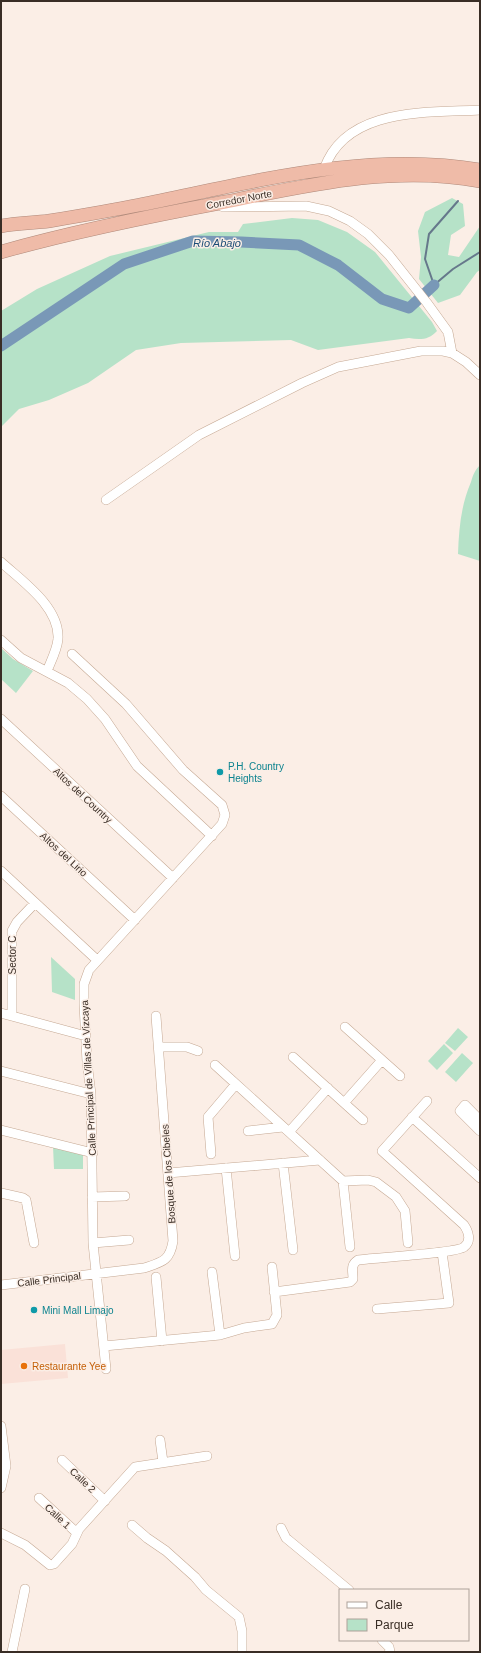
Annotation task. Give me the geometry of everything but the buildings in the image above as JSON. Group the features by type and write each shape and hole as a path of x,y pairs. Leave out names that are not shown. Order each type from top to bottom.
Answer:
{"highway":[{"name":"Corredor Norte","path":"1,226 48,221 118,209 324,169 383,164 429,165 480,170"},
{"name":"Corredor Norte","path":"1,252 121,221 333,181 380,176 427,176 480,181"}],"street":[{"path":"324,169 328,156 338,145 360,128 371,122 423,112 480,110"},
{"path":"196,207 306,206 329,211 350,221 368,234 389,255 415,288 448,332 452,353"},
{"path":"106,500 199,435 338,366 421,351 443,351 452,353 466,362 480,375"},
{"path":"1,562 49,608 56,620 58,638 55,651 47,671"},
{"path":"1,640 21,658 68,683 87,699 105,719 137,766 212,836"},
{"name":"Calle Principal de Villas de Vizcaya","path":"72,654 126,704 183,770 222,805 225,815 222,824 212,836 89,970 84,984 86,1036 91,1094 93,1153 93,1243 106,1369"},
{"name":"Altos del Country","path":"1,719 173,878"},
{"name":"Altos del Lirio","path":"1,796 135,920"},
{"path":"1,871 98,960"},
{"name":"Sector C","path":"12,1015 12,931 17,922 35,903"},
{"path":"1,1013 86,1036"},
{"name":"Bosque de los Cibeles","path":"97,1273 144,1268 166,1259 172,1252 173,1241 156,1016"},
{"path":"345,1027 400,1076"},
{"path":"159,1047 187,1048 198,1051"},
{"path":"293,1056 363,1120"},
{"path":"344,1103 382,1060"},
{"path":"214,1065 343,1181 350,1247"},
{"path":"1,1071 91,1094"},
{"path":"211,1154 208,1116 236,1084"},
{"path":"248,1131 286,1130 328,1088"},
{"path":"274,1292 350,1282 353,1279 352,1266 354,1262 358,1260 442,1252 463,1248 467,1245 469,1239 468,1232 464,1225 382,1151 427,1101"},
{"path":"480,1120 465,1106 460,1111 480,1131"},
{"path":"412,1117 480,1178"},
{"path":"1,1130 93,1153"},
{"path":"304,1146 308,1161"},
{"path":"168,1173 320,1160"},
{"path":"283,1163 293,1250"},
{"path":"226,1168 235,1256"},
{"path":"343,1181 368,1180 376,1182 396,1197 405,1211 408,1243"},
{"path":"1,1193 26,1200 34,1243"},
{"path":"92,1197 125,1196"},
{"path":"93,1243 129,1240"},
{"path":"377,1309 449,1303 442,1252"},
{"path":"104,1346 220,1335 244,1328 272,1324 276,1315 272,1268"},
{"path":"212,1272 220,1335"},
{"name":"Calle Principal","path":"1,1285 97,1273"},
{"path":"156,1277 162,1341"},
{"path":"1,1426 6,1466 1,1488"},
{"path":"160,1440 163,1462"},
{"path":"1,1533 25,1545 50,1565 72,1544 77,1533 135,1467 207,1456"},
{"name":"Calle 2","path":"62,1460 105,1501"},
{"name":"Calle 1","path":"39,1498 77,1533"},
{"path":"132,1525 147,1538 166,1551 195,1577 206,1590 239,1617 242,1631 242,1652"},
{"path":"281,1528 286,1538 348,1589"},
{"path":"12,1652 25,1589"},
{"path":"383,1641 389,1647 390,1652"}],"shaded area":[{"path":"65,1344 68,1378 1,1384 1,1350"}],"green space":[{"path":"452,198 463,204 465,226 451,235 448,255 459,257 480,226 480,270 460,295 438,303 419,279 421,257 418,231 425,212"},
{"path":"292,218 318,220 347,232 375,252 432,322 437,331 428,338 424,339 409,338 318,350 291,340 181,343 136,350 88,383 49,400 19,409 1,427 1,311 37,289 110,256 209,232 238,232 243,224"},
{"path":"480,465 480,561 458,554 460,526 465,499 473,475"},
{"path":"1,648 13,659 33,671 16,693 1,679"},
{"path":"51,957 75,979 75,1000 52,992"},
{"path":"458,1028 468,1037 455,1051 445,1043"},
{"path":"444,1044 453,1053 437,1070 428,1061"},
{"path":"462,1053 473,1063 456,1082 445,1072"},
{"path":"53,1146 83,1155 83,1169 54,1169"}],"waterway":[{"name":"Río Abajo","path":"458,201 429,234 425,259 434,285 453,269 480,252"},
{"name":"Río Abajo","path":"1,346 124,264 193,241 299,245 338,265 382,299 409,308 434,285"}],"place":[{"name":"P.H. Country Heights","path":"220,772"},
{"name":"Mini Mall Limajo","path":"34,1310"},
{"name":"Restaurante Yee","path":"24,1366"}]}
